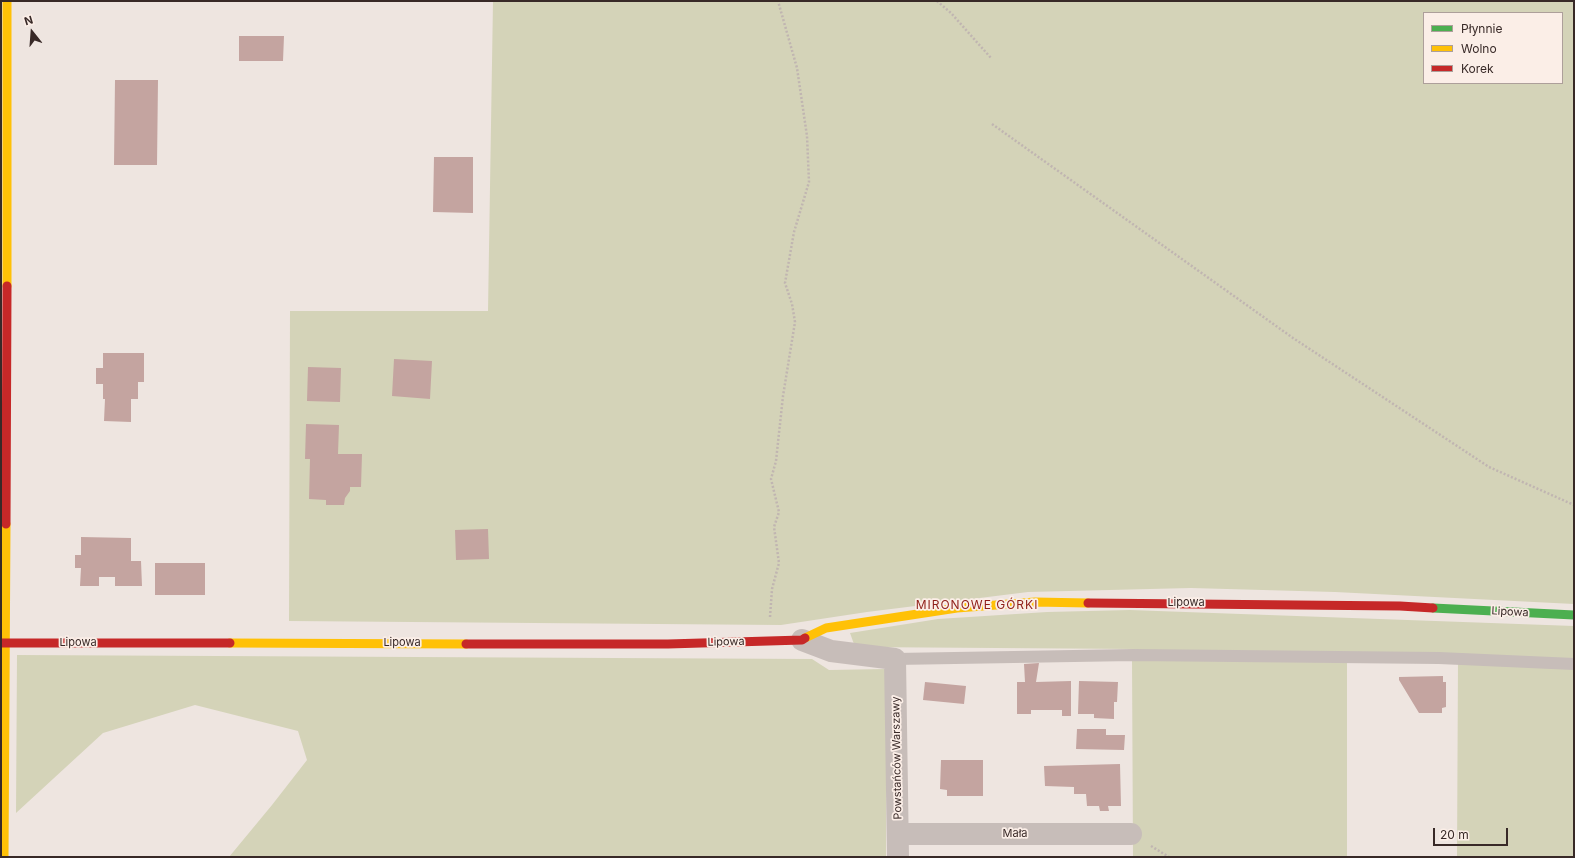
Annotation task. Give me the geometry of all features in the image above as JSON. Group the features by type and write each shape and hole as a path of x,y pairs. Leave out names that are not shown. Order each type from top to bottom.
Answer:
{"street":[{"path":"4,857 3,643 7,412 7,1"},
{"name":"Lipowa","path":"802,640 826,628 957,608 1035,602 1393,606 1574,615"},
{"name":"Lipowa","path":"3,643 668,644 802,640 831,651 895,659"},
{"name":"Powstańców Warszawy","path":"895,659 898,857"},
{"name":"Mała","path":"898,834 1131,834"}],"lane":[{"name":"Lipowa","path":"895,659 1133,655 1439,658 1574,664"}],"path":[{"path":"768,641 772,589 779,563 774,527 779,512 772,479 776,461 783,396 795,322 792,304 785,283 794,232 809,182 807,136 797,68 778,1"},
{"path":"937,1 991,58"},
{"path":"992,124 1292,338 1489,468 1574,505"}],"green space":[{"path":"493,1 1574,1 1574,604 1335,592 1191,588 1028,592 867,612 781,625 289,621 290,311 488,311"},
{"path":"1130,610 1574,626 1574,857 1457,857 1458,662 1347,663 1347,857 1133,857 1132,660 1137,649 855,647 850,633 938,619 1047,612"},
{"path":"17,655 812,659 829,670 886,669 886,857 229,857 307,760 298,731 195,705 103,733 16,813"}],"building":[{"path":"239,36 284,36 283,61 239,61"},
{"path":"115,80 158,80 157,165 114,165"},
{"path":"434,157 473,157 473,213 433,212"},
{"path":"103,353 144,353 144,382 138,382 138,399 131,399 131,422 104,421 105,399 103,399 103,384 96,384 96,368 103,368"},
{"path":"394,359 432,361 430,399 392,396"},
{"path":"308,367 341,368 340,402 307,401"},
{"path":"306,424 339,425 338,454 362,454 361,487 350,487 350,491 345,498 344,505 326,505 326,500 309,499 310,459 305,459"},
{"path":"488,529 489,559 456,560 455,530"},
{"path":"81,537 131,538 131,561 141,561 142,586 115,586 115,577 99,577 99,586 80,586 81,568 75,568 75,555 81,555"},
{"path":"155,563 205,563 205,595 155,595"},
{"path":"1039,663 1036,682 1071,681 1071,716 1062,716 1062,710 1031,710 1031,714 1017,714 1017,682 1025,682 1024,664"},
{"path":"1443,676 1443,682 1446,682 1446,707 1442,708 1442,713 1419,713 1399,680 1399,677"},
{"path":"1079,681 1118,682 1117,702 1114,702 1114,719 1094,718 1094,714 1078,714"},
{"path":"925,682 966,686 964,704 923,700"},
{"path":"1077,729 1106,729 1106,735 1125,735 1124,750 1076,749"},
{"path":"941,760 983,760 983,796 947,796 947,790 940,789"},
{"path":"1120,764 1121,806 1108,806 1109,811 1100,811 1099,806 1087,806 1086,794 1074,794 1074,787 1045,786 1044,766"}],"traffic: fast":[{"path":"1433,608 1574,615"}],"traffic: slow":[{"path":"7,1 7,286"},
{"path":"4,857 6,524"},
{"path":"805,638 826,628 957,608 1035,602 1088,603"},
{"path":"230,643 466,644"}],"traffic: jam":[{"path":"6,524 7,286"},
{"path":"1088,603 1400,606 1433,608"},
{"path":"466,644 668,644 802,640 805,638"},
{"path":"1,643 230,643"}],"district":[{"name":"MIRONOWE GÓRKI","path":"977,605"}]}
